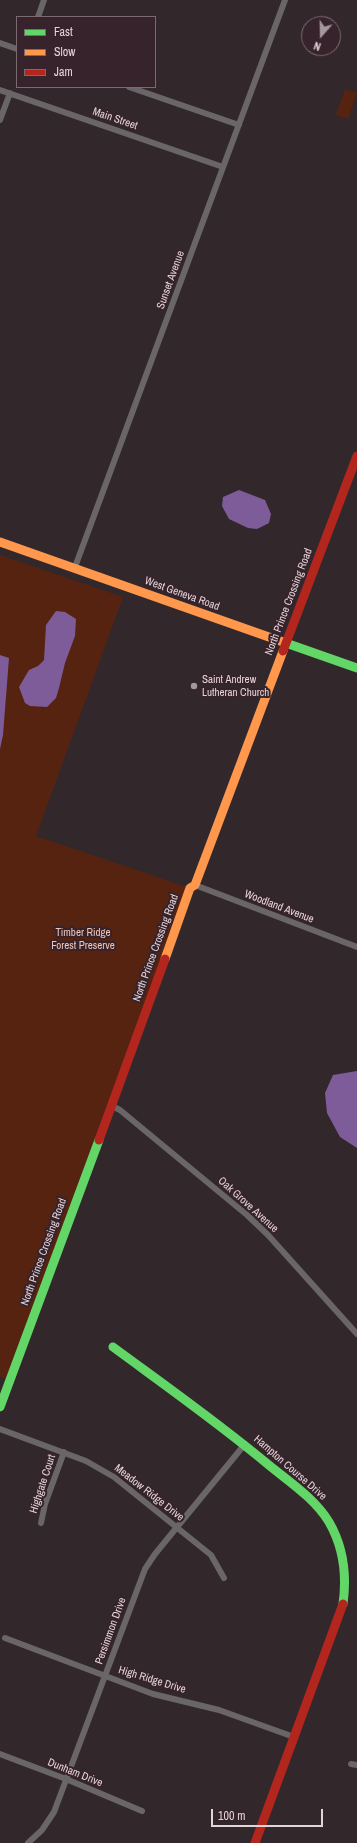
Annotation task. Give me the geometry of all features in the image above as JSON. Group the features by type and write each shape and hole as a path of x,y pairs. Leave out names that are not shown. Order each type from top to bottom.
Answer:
{"street":[{"path":"38,16 44,0"},
{"name":"Sunset Avenue","path":"75,567 285,0"},
{"path":"0,43 16,49"},
{"path":"132,88 239,125"},
{"name":"Main Street","path":"0,90 223,166"},
{"path":"0,120 10,93"},
{"name":"North Prince Crossing Road","path":"0,1407 65,1228 112,1106 190,888 195,885 357,456"},
{"name":"West Geneva Road","path":"0,542 75,567 286,644 357,668"},
{"name":"Woodland Avenue","path":"195,885 357,948"},
{"name":"Oak Grove Avenue","path":"112,1106 120,1110 247,1215 268,1235 357,1334"},
{"name":"Hampton Course Drive","path":"113,1348 245,1444 316,1505 334,1530 344,1564 345,1582 342,1605 254,1843"},
{"name":"Meadow Ridge Drive","path":"0,1429 64,1452 96,1466 114,1477 211,1555 224,1578"},
{"name":"Persimmon Drive","path":"28,1843 42,1830 50,1819 145,1569 154,1554 178,1527 245,1444"},
{"name":"Highgate Court","path":"41,1523 45,1504 64,1452"},
{"name":"High Ridge Drive","path":"5,1638 153,1694 219,1710 294,1738"},
{"name":"Dunham Drive","path":"0,1754 66,1779 142,1811"}],"green space":[{"path":"345,89 357,93 348,119 336,115"},
{"name":"Timber Ridge Forest Preserve","path":"0,555 123,597 36,836 190,888 10,1381 0,1377"}],"shaded area":[{"path":"239,490 265,500 271,514 269,523 257,529 248,528 229,519 222,506 223,497"},
{"path":"56,611 65,612 76,619 75,636 65,663 56,698 47,707 30,706 25,703 19,687 29,670 38,666 44,660 46,625"},
{"path":"0,655 9,658 3,735 0,749"},
{"path":"357,1071 357,1148 340,1137 327,1113 325,1093 333,1075"}],"traffic: fast":[{"path":"283,642 357,668"},
{"path":"0,1407 99,1140"},
{"path":"113,1347 232,1435 294,1485 317,1506 329,1522 341,1552 345,1583 343,1604"}],"traffic: slow":[{"path":"0,542 283,642"},
{"path":"165,959 190,888 195,885 283,651"}],"traffic: jam":[{"path":"283,651 357,456"},
{"path":"99,1140 165,959"},
{"path":"255,1843 343,1604"}],"place":[{"name":"Saint Andrew Lutheran Church","path":"194,686"}]}
